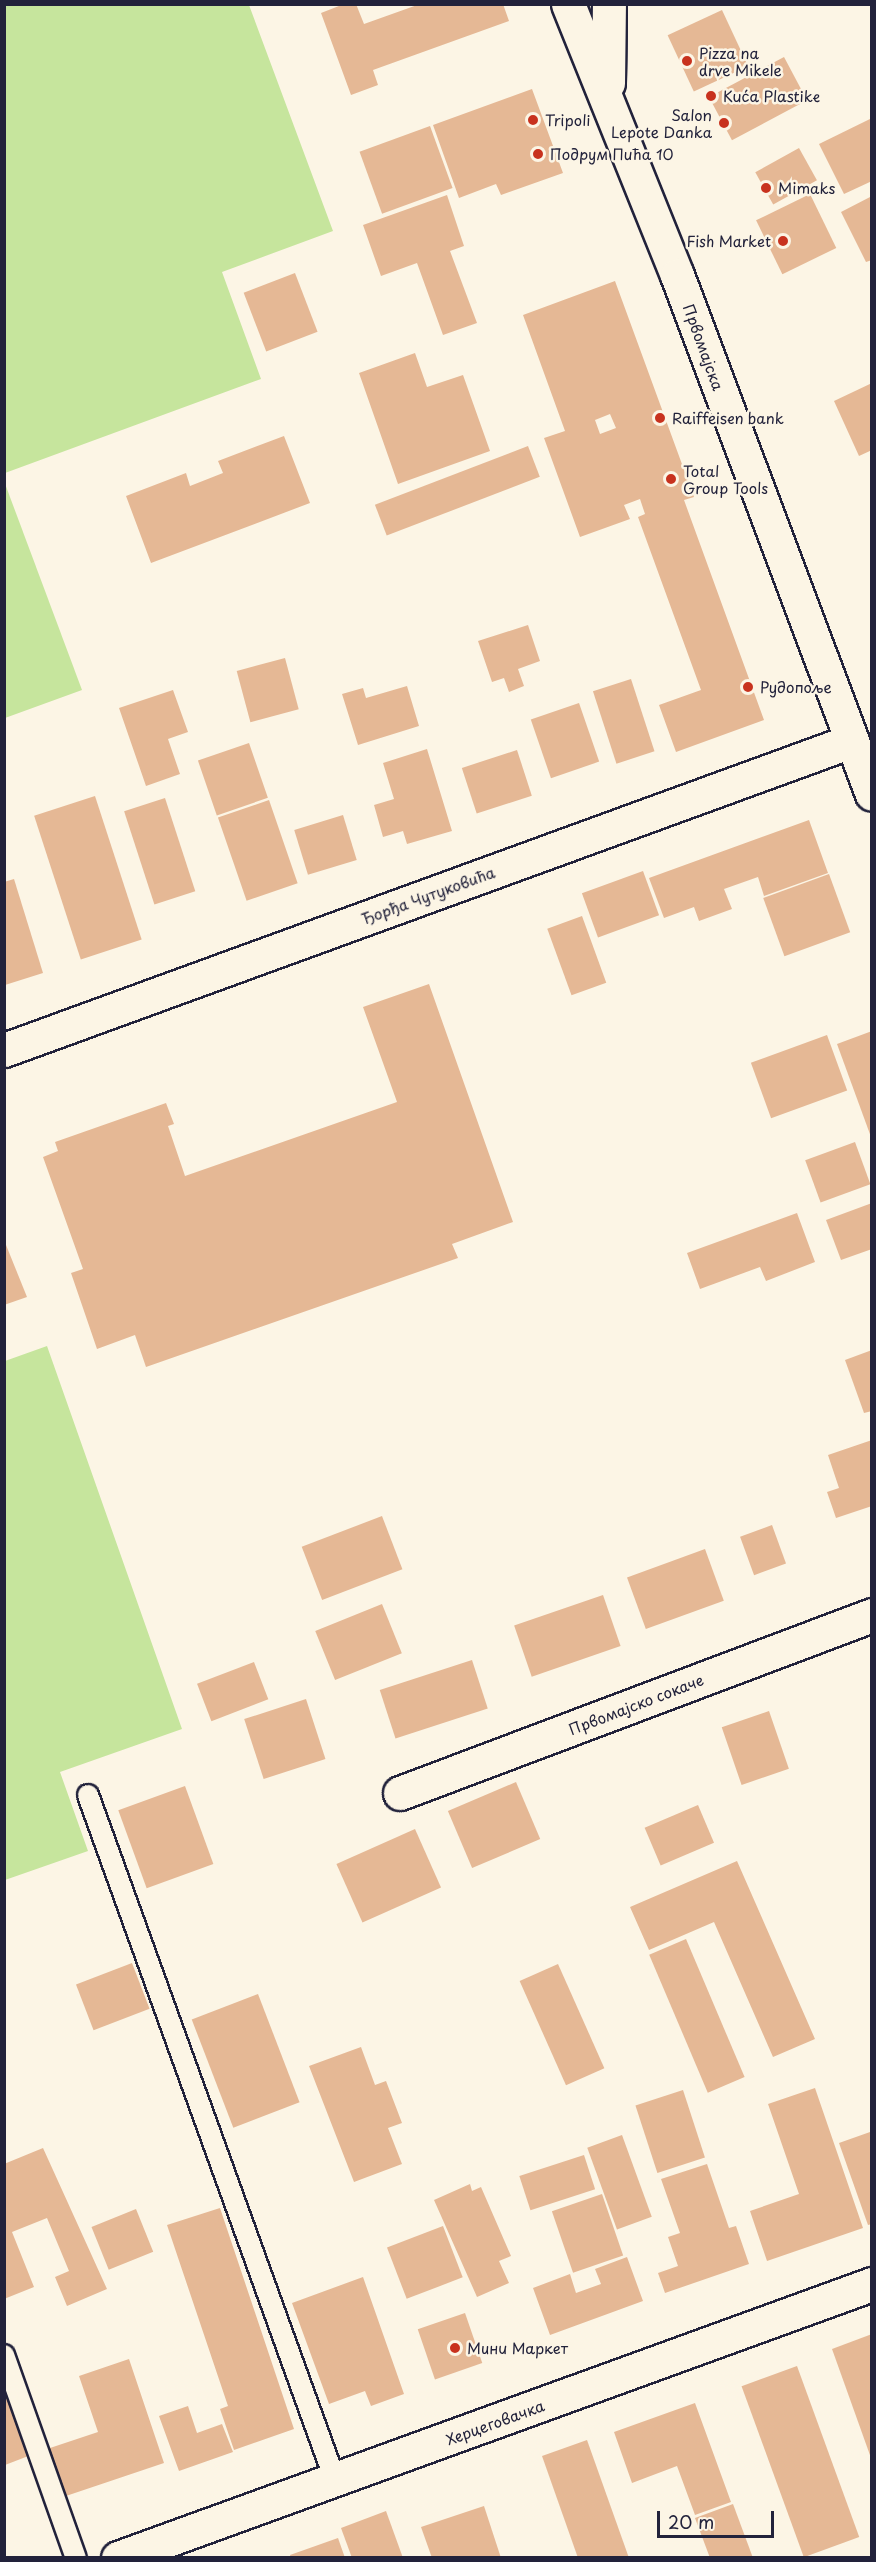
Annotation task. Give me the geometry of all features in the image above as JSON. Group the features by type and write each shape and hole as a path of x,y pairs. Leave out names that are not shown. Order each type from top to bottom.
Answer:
{"street":[{"name":"Првомајска","path":"568,4 609,103 872,794"},
{"path":"609,4 609,103"},
{"name":"Ђорђа Чутуковића","path":"4,1050 851,741"},
{"name":"Првомајско сокаче","path":"400,1793 872,1615"},
{"name":"Херцеговачка","path":"118,2558 872,2284"}],"lane":[{"path":"88,1795 335,2480"},
{"path":"4,2355 76,2558"}],"green space":[{"path":"5,4 249,5 333,231 222,272 261,379 5,473"},
{"path":"4,481 82,690 5,718 4,718"},
{"path":"47,1346 182,1729 60,1772 88,1851 5,1880 5,1361"}],"building":[{"path":"344,4 356,4 364,24 420,4 503,4 509,21 373,70 378,85 351,95 321,13"},
{"path":"722,10 748,66 694,92 668,35"},
{"path":"784,57 807,100 732,140 709,97"},
{"path":"532,89 563,173 501,195 496,184 459,198 433,125"},
{"path":"872,118 872,181 844,194 819,144"},
{"path":"430,126 453,188 382,214 360,152"},
{"path":"799,148 817,180 773,205 755,172"},
{"path":"810,194 836,248 782,274 756,220"},
{"path":"447,195 464,246 450,251 477,323 443,335 417,263 381,276 363,225"},
{"path":"872,196 872,260 866,262 841,212"},
{"path":"295,273 318,332 266,352 244,293"},
{"path":"615,281 694,497 684,500 764,720 676,752 659,705 701,690 638,517 645,514 640,499 624,505 630,519 580,537 544,438 565,431 523,315","holes":["610,414 616,428 600,434 595,420"]},
{"path":"415,353 427,387 463,375 490,451 398,484 359,373"},
{"path":"872,383 872,450 859,456 834,401"},
{"path":"284,436 310,503 151,563 126,496 186,473 190,486 223,473 218,461"},
{"path":"528,446 540,477 387,536 375,505"},
{"path":"528,625 540,661 518,669 524,686 509,692 504,678 492,682 478,641"},
{"path":"285,658 299,709 250,722 237,671"},
{"path":"631,679 654,751 616,764 593,691"},
{"path":"407,686 419,726 358,745 342,694 363,688 366,698"},
{"path":"173,690 188,732 168,739 180,774 146,786 119,708"},
{"path":"579,703 599,762 551,778 531,720"},
{"path":"249,743 268,798 217,815 198,761"},
{"path":"427,749 452,831 407,844 403,831 383,837 374,805 394,799 383,763"},
{"path":"517,750 532,796 477,814 462,768"},
{"path":"95,796 142,940 81,959 34,816"},
{"path":"165,798 195,891 154,904 124,811"},
{"path":"269,800 298,883 247,901 218,818"},
{"path":"343,815 357,860 308,875 294,830"},
{"path":"809,820 828,873 764,896 758,877 724,889 732,909 699,921 694,907 664,918 649,878"},
{"path":"643,871 659,915 598,937 582,893"},
{"path":"829,874 850,932 784,956 763,898"},
{"path":"14,879 43,973 5,985 4,882"},
{"path":"582,916 606,983 572,995 547,929"},
{"path":"429,984 513,1222 452,1244 458,1258 146,1367 135,1335 97,1349 71,1273 83,1269 43,1157 58,1151 55,1142 166,1103 174,1124 168,1126 185,1176 397,1102 363,1007"},
{"path":"872,1031 872,1137 871,1137 837,1044"},
{"path":"827,1035 847,1090 771,1118 751,1063"},
{"path":"855,1142 870,1184 821,1202 805,1160"},
{"path":"872,1203 872,1249 841,1260 826,1220"},
{"path":"797,1213 815,1262 766,1281 760,1267 700,1289 687,1253"},
{"path":"4,1240 27,1297 4,1305"},
{"path":"872,1350 872,1411 864,1413 845,1360"},
{"path":"872,1440 872,1506 836,1518 827,1492 839,1488 828,1455"},
{"path":"382,1516 402,1569 322,1600 302,1547"},
{"path":"772,1525 786,1564 754,1575 740,1537"},
{"path":"705,1549 724,1601 646,1629 627,1577"},
{"path":"603,1595 621,1646 532,1677 514,1626"},
{"path":"382,1604 402,1653 335,1680 315,1631"},
{"path":"472,1660 488,1709 396,1738 380,1690"},
{"path":"254,1662 268,1699 211,1721 197,1684"},
{"path":"306,1699 325,1759 264,1779 244,1719"},
{"path":"769,1711 789,1769 742,1785 722,1727"},
{"path":"516,1782 540,1839 472,1868 448,1811"},
{"path":"185,1786 213,1864 147,1888 118,1810"},
{"path":"698,1805 714,1843 661,1865 645,1828"},
{"path":"415,1829 441,1887 362,1922 336,1864"},
{"path":"737,1861 815,2039 773,2057 714,1922 649,1950 630,1907"},
{"path":"686,1939 745,2077 708,2093 649,1955"},
{"path":"132,1963 150,2009 94,2030 76,1985"},
{"path":"558,1964 604,2068 566,2085 520,1981"},
{"path":"258,1994 300,2102 233,2128 192,2019"},
{"path":"361,2047 375,2085 386,2081 402,2123 388,2128 402,2164 354,2182 309,2066"},
{"path":"815,2088 863,2228 767,2261 750,2211 799,2194 768,2104"},
{"path":"683,2090 705,2158 657,2173 635,2105"},
{"path":"870,2132 872,2224 868,2225 839,2143"},
{"path":"622,2135 652,2217 617,2229 587,2148"},
{"path":"43,2148 107,2289 67,2306 55,2277 69,2271 47,2218 12,2232 34,2287 4,2299 4,2164"},
{"path":"584,2155 595,2189 530,2210 519,2176"},
{"path":"707,2164 729,2228 736,2226 749,2264 665,2293 658,2273 678,2266 668,2237 680,2233 661,2179"},
{"path":"470,2184 472,2191 481,2187 511,2256 499,2261 509,2283 477,2297 434,2200"},
{"path":"602,2194 623,2255 573,2273 552,2211"},
{"path":"220,2208 294,2429 234,2450 220,2409 228,2406 167,2225"},
{"path":"136,2209 153,2252 109,2270 91,2227"},
{"path":"443,2226 463,2277 407,2299 387,2248"},
{"path":"627,2257 643,2301 550,2335 533,2288 570,2274 576,2293 601,2284 595,2269"},
{"path":"363,2277 404,2394 371,2406 365,2391 329,2404 292,2303"},
{"path":"465,2313 482,2363 435,2379 418,2329"},
{"path":"872,2334 872,2458 871,2458 832,2349"},
{"path":"129,2359 164,2463 63,2497 47,2449 98,2432 79,2376"},
{"path":"797,2366 859,2537 804,2557 742,2386"},
{"path":"5,2382 31,2455 5,2465"},
{"path":"695,2403 731,2502 695,2515 677,2466 632,2483 614,2432"},
{"path":"188,2406 197,2433 222,2424 233,2452 179,2471 159,2416"},
{"path":"587,2440 629,2558 578,2558 542,2456"},
{"path":"733,2504 753,2558 710,2558 695,2518"},
{"path":"484,2506 501,2558 432,2558 421,2527"},
{"path":"386,2511 403,2558 352,2558 341,2528"},
{"path":"338,2538 345,2558 291,2558 290,2555"}],"place":[{"name":"Pizza na drve Mikele","path":"687,61"},
{"name":"Kuća Plastike","path":"711,96"},
{"name":"Tripoli","path":"533,120"},
{"name":"Salon Lepote Danka","path":"724,123"},
{"name":"Подрум Пића 10","path":"538,154"},
{"name":"Mimaks","path":"766,188"},
{"name":"Fish Market","path":"783,241"},
{"name":"Raiffeisen bank","path":"660,418"},
{"name":"Total Group Tools","path":"671,479"},
{"name":"Рудопоље","path":"748,687"},
{"name":"Мини Маркет","path":"455,2348"}]}
